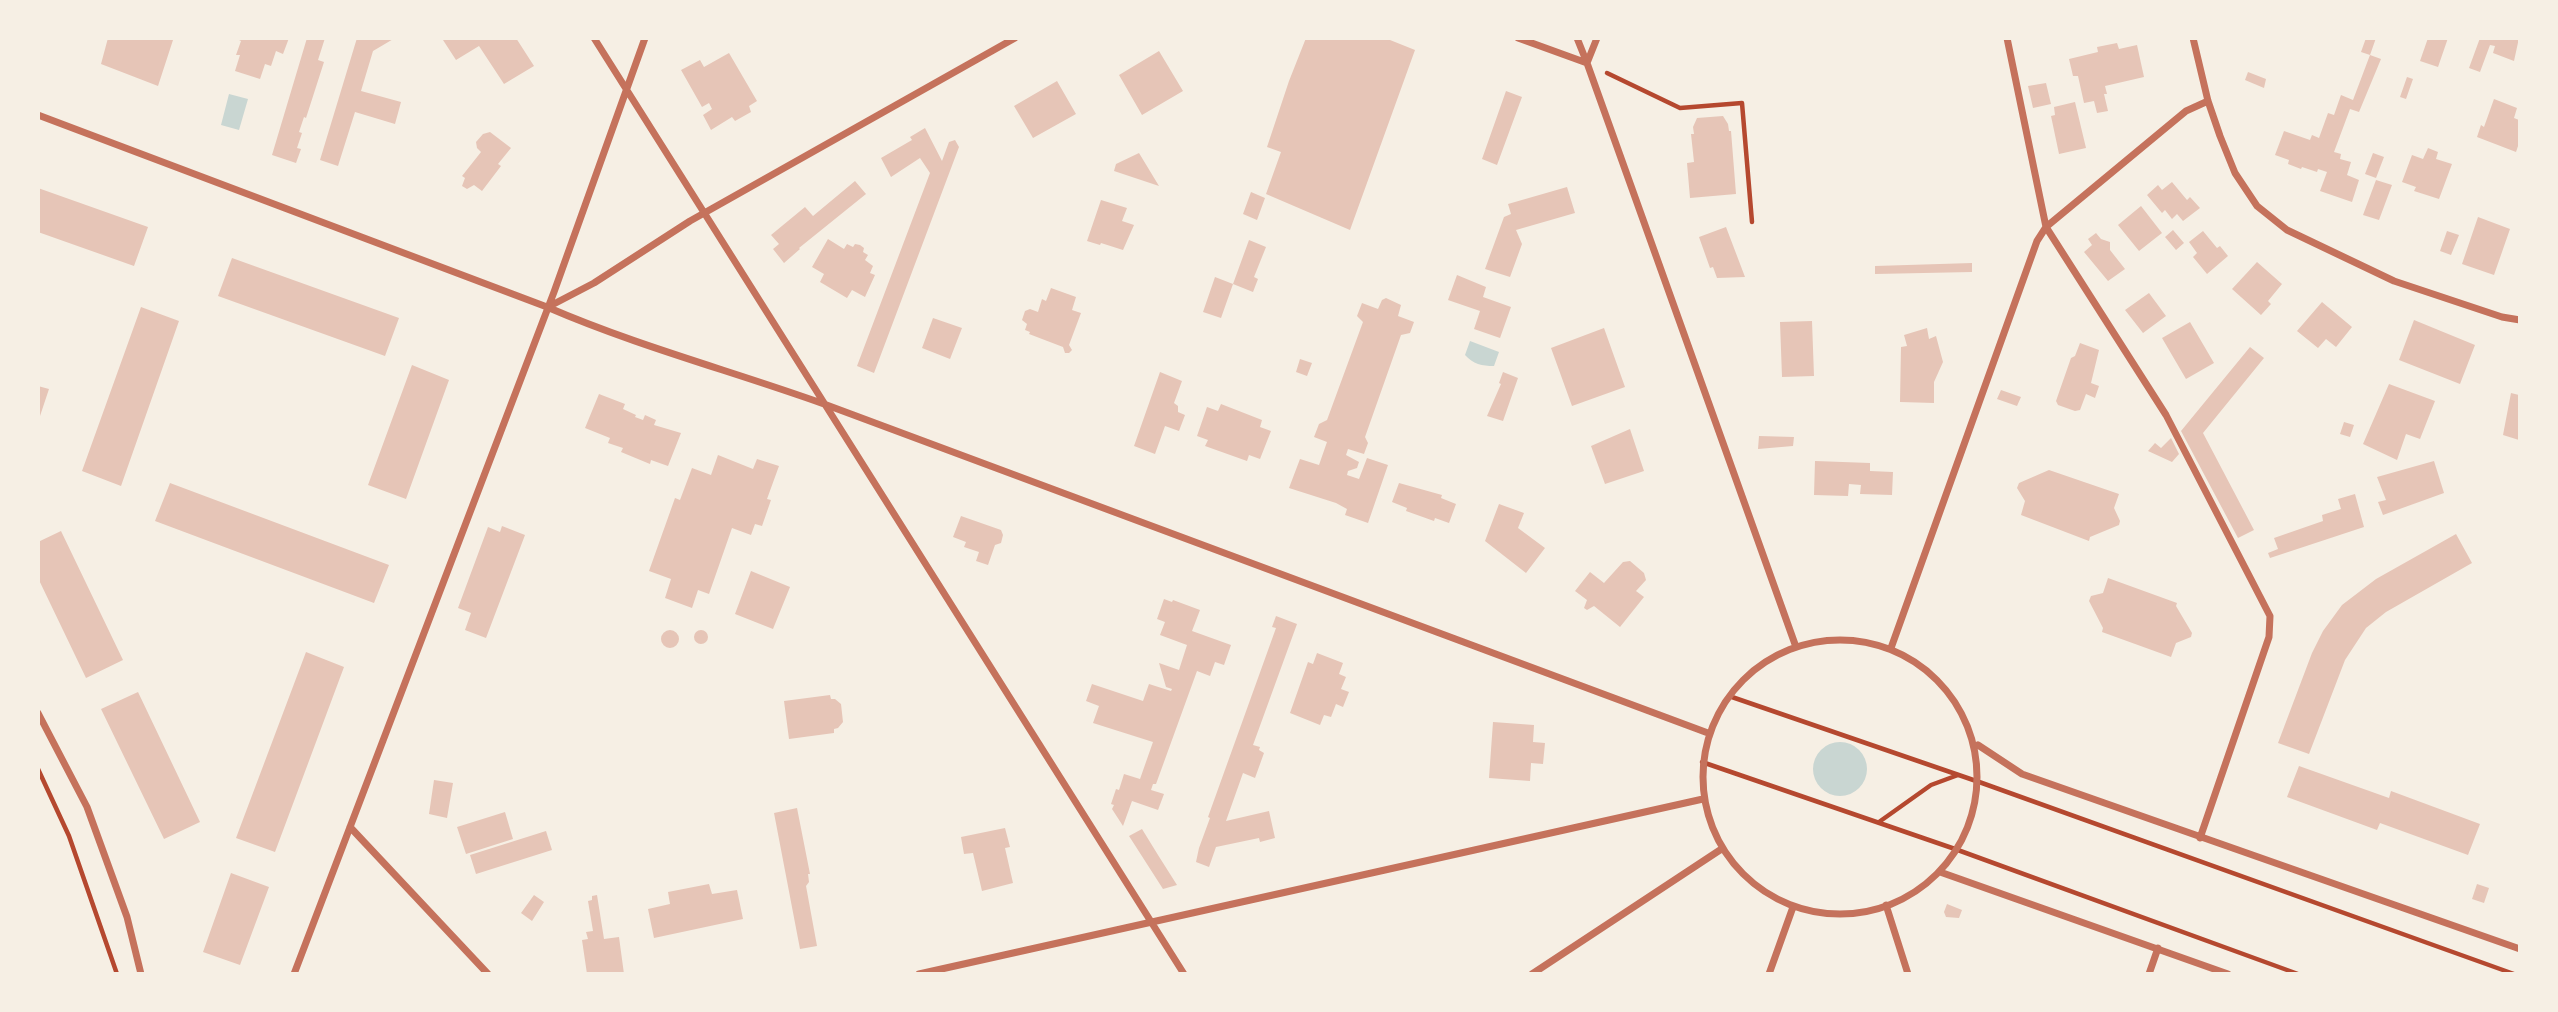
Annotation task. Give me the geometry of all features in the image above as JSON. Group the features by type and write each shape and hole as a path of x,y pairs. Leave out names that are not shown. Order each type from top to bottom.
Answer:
{"street":[{"path":"594,38 1184,974"},
{"path":"294,974 547,307 645,38"},
{"path":"547,307 594,283 704,214 1015,38"},
{"path":"1518,38 1587,63"},
{"path":"1569,38 1578,40 1587,63 1796,647"},
{"path":"1587,63 1597,38"},
{"path":"2007,38 2046,227 2166,415 2270,616 2269,637 2200,838"},
{"path":"2193,38 2208,100 2235,173 2257,206 2287,230 2395,281 2502,317 2519,320"},
{"path":"1891,648 2037,241 2046,227 2186,111 2208,100"},
{"path":"38,115 591,326 824,404 1708,733"},
{"path":"1843,639 1891,648 1930,671 1960,704 1978,745 1982,783 1971,816 1955,849 1940,872 1914,890 1886,905 1843,913 1793,906 1751,886 1720,850 1709,825 1703,799 1702,762 1708,733 1729,696 1759,666 1796,647 1843,639"},
{"path":"38,713 87,807 127,917 141,974"},
{"path":"1978,745 2022,774 2519,949"},
{"path":"919,974 1703,799"},
{"path":"350,827 488,974"},
{"path":"1532,974 1720,850"},
{"path":"1940,872 2228,974"},
{"path":"1886,905 1908,974"},
{"path":"1769,974 1793,906"},
{"path":"2149,974 2158,948"}],"path":[{"path":"1587,63 1680,108 1742,103 1752,222"},
{"path":"1729,696 1982,783 2514,974"},
{"path":"1702,762 1955,849 2298,974"},
{"path":"38,769 69,836 117,974"},
{"path":"1878,822 1931,785 1959,775"}],"shaded area":[{"path":"229,94 248,99 239,130 221,125"},
{"path":"1470,341 1499,352 1494,366 1478,364 1465,355"},
{"path":"1845,742 1855,746 1863,754 1867,769 1863,784 1855,792 1835,796 1825,792 1817,784 1813,764 1817,754 1825,746"}],"building":[{"path":"108,38 173,40 158,86 101,64"},
{"path":"235,38 289,38 283,54 276,51 271,66 265,64 260,79 235,71 240,55 236,55 241,41"},
{"path":"307,38 325,38 318,60 324,62 299,132 302,133 297,148 301,149 296,163 272,155"},
{"path":"357,38 395,38 373,51 361,91 401,102 395,124 355,112 338,166 320,160"},
{"path":"516,38 534,66 504,84 479,46 456,60 443,40"},
{"path":"1306,38 1385,38 1415,50 1350,230 1266,194 1281,152 1267,147"},
{"path":"2366,38 2376,38 2370,55 2361,52"},
{"path":"2428,38 2448,38 2438,67 2420,61"},
{"path":"2480,38 2519,38 2514,61 2493,53 2495,46 2490,45 2480,72 2469,68"},
{"path":"2117,43 2119,49 2137,45 2144,77 2105,86 2108,111 2097,113 2094,101 2084,103 2078,76 2073,76 2069,59 2098,52 2097,47"},
{"path":"1159,51 1183,91 1142,115 1119,75"},
{"path":"729,53 757,101 749,106 751,112 735,121 732,117 711,130 703,115 712,109 709,103 702,107 681,70 700,60 704,67"},
{"path":"2370,55 2381,59 2359,112 2350,109 2334,152 2341,154 2340,159 2351,162 2347,175 2359,180 2352,202 2320,191 2327,172 2302,167 2301,169 2288,164 2289,160 2275,155 2284,131 2310,140 2312,135 2319,138 2328,113 2334,115 2341,95 2353,100"},
{"path":"2248,72 2266,79 2264,88 2245,80"},
{"path":"2407,77 2413,79 2406,99 2400,97"},
{"path":"1057,81 1076,114 1033,138 1014,106"},
{"path":"2046,83 2051,104 2033,108 2028,86"},
{"path":"1506,91 1522,97 1497,165 1482,159"},
{"path":"2494,99 2517,108 2514,118 2519,120 2519,143 2516,152 2477,137 2481,125 2484,127"},
{"path":"2075,102 2086,148 2059,154 2051,116 2055,115 2054,107"},
{"path":"1723,116 1731,131 1736,194 1690,198 1687,163 1694,162 1691,134 1694,134 1693,127 1697,118"},
{"path":"925,128 942,161 949,142 955,140 959,147 874,373 857,366 930,173 920,158 891,177 881,158 912,140 910,137"},
{"path":"490,132 511,148 482,191 474,185 467,189 462,186 465,178 462,176 481,152 476,142 483,134"},
{"path":"2428,148 2438,152 2436,159 2452,164 2439,199 2414,191 2416,187 2402,182 2412,155 2423,159"},
{"path":"1139,153 1159,186 1114,171 1116,164"},
{"path":"2373,153 2384,157 2376,178 2365,174"},
{"path":"2376,180 2392,185 2379,220 2363,215"},
{"path":"855,181 866,194 784,263 773,249 779,244 771,235 805,207 813,216"},
{"path":"2172,182 2187,200 2190,197 2200,208 2183,221 2177,214 2172,219 2165,210 2162,213 2147,195 2158,185 2162,190"},
{"path":"1567,187 1575,213 1516,230 1522,244 1510,277 1485,269 1504,217 1511,214 1508,204"},
{"path":"38,188 148,227 134,266 38,232"},
{"path":"1251,192 1265,198 1257,220 1243,214"},
{"path":"1101,200 1127,208 1122,221 1134,225 1123,250 1087,241"},
{"path":"2141,206 2162,233 2139,251 2118,225"},
{"path":"2478,217 2510,229 2494,275 2462,264"},
{"path":"1726,227 1745,277 1717,278 1713,267 1710,268 1699,237"},
{"path":"2173,230 2184,243 2176,250 2165,237"},
{"path":"2203,231 2217,248 2220,246 2228,256 2207,274 2193,257 2197,253 2189,242"},
{"path":"2447,231 2459,235 2451,255 2440,251"},
{"path":"2096,233 2101,239 2110,242 2110,250 2125,269 2108,281 2084,252 2092,245 2088,239"},
{"path":"828,239 844,249 847,244 864,248 863,252 868,255 865,260 873,266 870,273 875,275 865,297 852,290 847,298 820,282 824,274 812,267"},
{"path":"1249,240 1266,247 1254,277 1258,279 1253,292 1233,284"},
{"path":"232,258 399,318 385,356 218,296"},
{"path":"2257,262 2282,284 2268,301 2271,304 2261,315 2232,289"},
{"path":"1972,263 1972,272 1875,274 1875,266"},
{"path":"1457,275 1486,287 1483,297 1511,307 1500,338 1474,329 1480,311 1448,300"},
{"path":"1215,277 1233,284 1221,318 1203,312"},
{"path":"1051,288 1076,297 1072,310 1081,313 1069,345 1072,350 1069,353 1065,353 1063,347 1029,334 1030,332 1025,330 1027,324 1022,320 1025,311 1030,309 1038,312 1042,299 1046,301"},
{"path":"2149,293 2166,316 2143,333 2125,310"},
{"path":"1386,298 1401,305 1398,316 1414,322 1410,333 1401,335 1365,437 1368,443 1364,454 1348,449 1346,455 1359,462 1357,468 1348,471 1347,475 1359,479 1367,458 1388,465 1368,523 1345,515 1347,509 1336,503 1289,488 1300,459 1319,465 1327,442 1314,437 1319,424 1327,420 1363,322 1357,316 1362,303 1378,309"},
{"path":"2322,302 2352,327 2336,347 2326,339 2318,348 2297,331"},
{"path":"141,307 179,321 121,486 82,471"},
{"path":"933,318 962,328 950,359 922,348"},
{"path":"2414,320 2475,345 2460,384 2399,360"},
{"path":"1812,321 1814,376 1782,377 1780,322"},
{"path":"2190,322 2214,363 2186,379 2162,338"},
{"path":"1604,328 1625,387 1572,406 1551,348"},
{"path":"1927,328 1929,339 1936,336 1943,362 1934,382 1934,403 1900,402 1901,347 1907,346 1904,335"},
{"path":"2080,343 2099,350 2091,383 2099,386 2095,398 2086,394 2080,410 2075,411 2058,405 2056,401 2071,358 2075,356"},
{"path":"2250,347 2264,358 2203,433 2254,530 2238,538 2181,431"},
{"path":"1300,359 1312,363 1307,376 1296,372"},
{"path":"412,365 449,380 406,499 368,485"},
{"path":"1160,372 1182,381 1174,403 1178,406 1178,412 1185,415 1179,431 1165,426 1155,454 1134,446"},
{"path":"1503,372 1518,378 1503,421 1487,416 1501,384 1499,383"},
{"path":"2389,384 2435,401 2420,439 2406,434 2397,460 2363,444"},
{"path":"38,386 49,389 39,419 38,419"},
{"path":"2001,390 2021,397 2017,406 1997,399"},
{"path":"2511,393 2519,395 2519,440 2503,435"},
{"path":"599,394 625,404 623,409 636,415 635,417 643,420 645,415 656,420 654,425 681,433 668,466 651,460 650,464 621,452 623,448 608,443 610,438 585,428"},
{"path":"1221,404 1262,420 1260,427 1271,431 1260,459 1249,455 1247,461 1205,446 1208,440 1197,436 1207,407 1218,411"},
{"path":"2344,422 2354,425 2350,437 2340,434"},
{"path":"1630,429 1644,471 1605,484 1591,446"},
{"path":"1759,436 1794,437 1793,446 1758,449"},
{"path":"2171,438 2179,454 2172,462 2148,451 2155,443 2161,448"},
{"path":"718,455 753,469 757,459 779,466 767,499 771,500 762,526 755,524 751,535 732,528 709,594 698,590 692,608 665,598 671,579 649,571 675,498 680,500 692,468 711,475"},
{"path":"1815,461 1870,463 1870,471 1893,472 1892,495 1860,494 1861,485 1849,484 1848,496 1814,495"},
{"path":"2434,461 2444,493 2383,515 2378,502 2386,500 2377,477"},
{"path":"2049,470 2119,494 2114,508 2119,525 2090,537 2089,541 2021,515 2025,501 2017,488 2019,483"},
{"path":"170,483 389,565 374,603 155,521"},
{"path":"1399,483 1442,495 1441,498 1456,504 1449,523 1435,518 1434,521 1406,511 1407,508 1392,502"},
{"path":"2355,494 2364,527 2270,558 2268,553 2278,549 2274,538 2323,521 2322,515 2341,509 2338,499"},
{"path":"1499,504 1524,513 1518,528 1545,548 1526,573 1485,541"},
{"path":"961,516 1001,530 1001,543 995,545 988,565 976,561 979,552 964,547 966,542 953,537"},
{"path":"502,526 525,535 486,638 465,630 471,613 458,608 488,527 500,532"},
{"path":"61,531 123,660 86,678 38,578 38,542"},
{"path":"2456,534 2472,563 2386,612 2366,628 2345,660 2309,754 2278,743 2312,653 2323,631 2342,605 2376,579"},
{"path":"1630,561 1644,573 1646,580 1636,591 1644,597 1620,627 1594,606 1587,610 1584,608 1587,600 1575,591 1590,572 1604,583 1623,562"},
{"path":"751,571 790,587 773,629 735,614"},
{"path":"2108,578 2177,603 2176,606 2192,633 2191,637 2176,643 2171,657 2102,632 2103,628 2089,601 2091,596 2103,593"},
{"path":"1164,599 1200,610 1192,631 1231,645 1224,665 1215,662 1210,676 1197,671 1156,784 1153,784 1151,790 1164,794 1158,810 1132,801 1123,826 1112,809 1114,805 1111,804 1116,789 1119,790 1124,774 1140,779 1153,742 1093,723 1099,706 1086,701 1092,684 1143,701 1149,684 1171,691 1172,689 1166,687 1159,663 1179,670 1187,645 1160,635 1165,622 1157,619"},
{"path":"1276,616 1297,624 1253,745 1260,747 1259,750 1264,753 1255,778 1243,773 1226,821 1269,811 1275,838 1260,842 1259,838 1216,847 1209,867 1196,862 1199,848 1276,628 1272,627"},
{"path":"670,630 676,633 679,639 676,645 670,648 664,645 661,639 664,633"},
{"path":"698,630 704,630 708,637 704,644 698,644 694,640 694,634"},
{"path":"306,652 344,667 275,852 236,838"},
{"path":"1317,653 1343,663 1339,674 1346,677 1341,689 1349,692 1343,707 1336,704 1331,717 1324,715 1320,725 1290,713 1308,662 1313,664"},
{"path":"138,692 200,822 164,839 101,709"},
{"path":"830,695 831,699 841,704 843,722 834,729 834,733 789,739 784,701"},
{"path":"1493,722 1534,725 1533,742 1545,743 1543,764 1531,763 1530,781 1489,778"},
{"path":"2299,766 2389,798 2391,791 2480,824 2468,855 2380,823 2377,830 2287,797"},
{"path":"434,780 453,783 447,818 429,814"},
{"path":"797,808 810,874 806,886 817,946 800,949 774,813"},
{"path":"505,812 513,839 466,854 457,827"},
{"path":"1005,828 1010,847 1005,848 1013,883 982,891 973,853 964,854 961,837"},
{"path":"1142,829 1177,885 1163,889 1129,836"},
{"path":"546,831 552,850 476,874 470,855"},
{"path":"231,873 269,887 240,965 203,952"},
{"path":"709,884 712,894 737,890 743,919 654,938 648,909 670,904 668,892"},
{"path":"2477,884 2489,888 2484,903 2472,899"},
{"path":"534,895 544,902 532,921 521,913"},
{"path":"597,895 604,939 619,937 624,974 587,974 582,940 588,939 586,932 593,931 588,901"},
{"path":"1947,904 1962,910 1959,918 1946,917 1944,912"}]}
